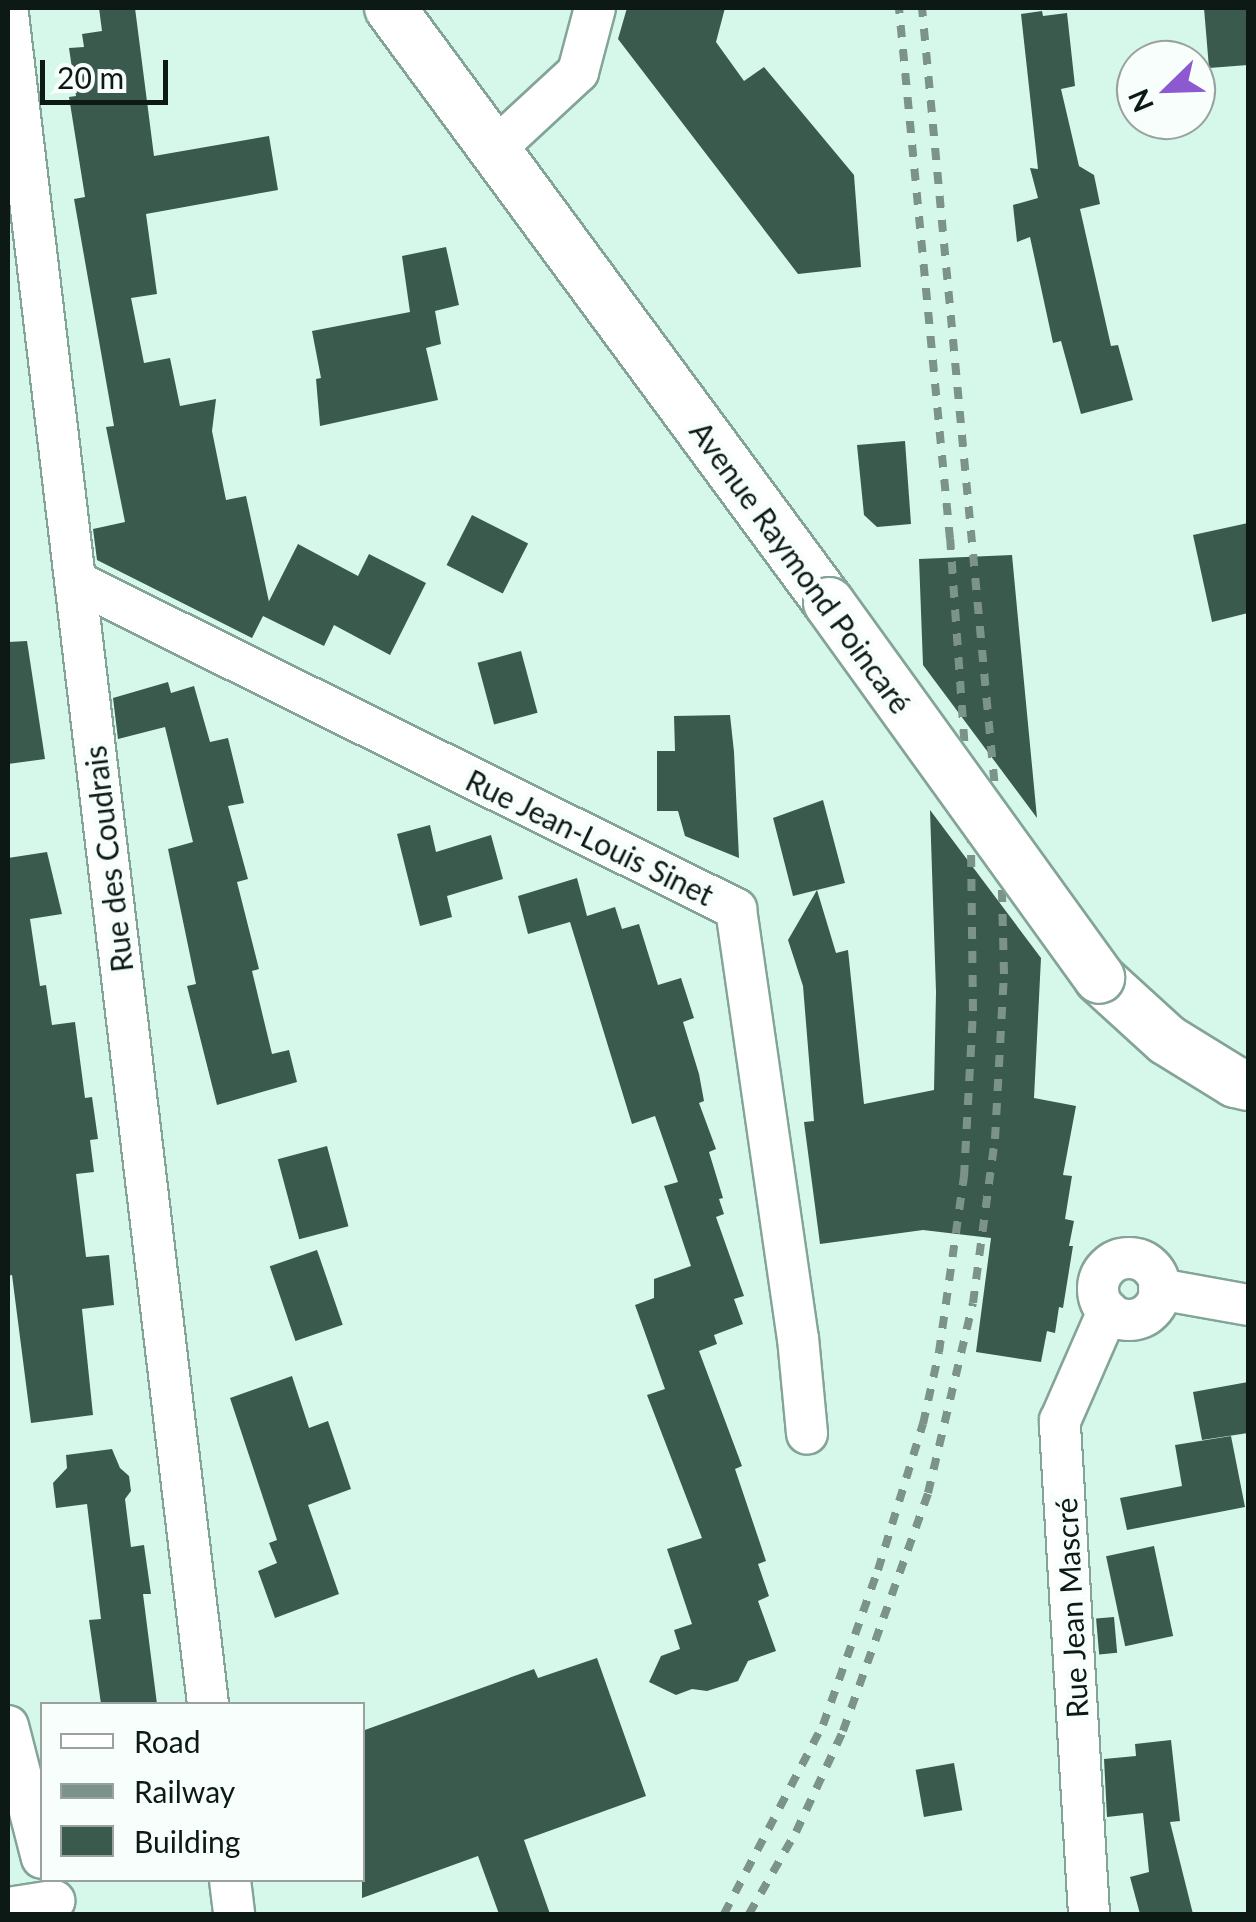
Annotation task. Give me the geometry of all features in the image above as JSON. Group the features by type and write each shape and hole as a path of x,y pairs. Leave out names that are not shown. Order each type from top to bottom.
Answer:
{"street":[{"name":"Avenue Raymond Poincaré","path":"390,8 829,604 1098,978 1166,1040 1235,1082 1248,1085"},
{"path":"496,148 578,72 594,8"},
{"name":"Rue des Coudrais","path":"8,14 208,1702"},
{"name":"Rue Jean-Louis Sinet","path":"77,582 736,909 798,1338 807,1434"},
{"name":"Rue Jean Mascré","path":"1089,1914 1060,1421 1108,1311 1127,1320 1140,1318 1152,1310 1159,1289 1248,1305"},
{"path":"8,1726 40,1850"},
{"path":"230,1882 234,1914"},
{"path":"8,1908 53,1898"}],"building":[{"path":"99,8 135,8 154,156 269,136 278,190 146,214 157,294 131,298 144,363 170,358 180,406 216,399 212,431 226,500 246,496 269,601 298,544 358,576 369,554 426,583 390,655 334,625 324,646 263,616 252,638 97,560 93,529 125,522 106,427 114,426 74,199 85,197 69,97 76,96 69,48 84,47 82,34 102,31"},
{"path":"627,8 725,8 716,42 744,81 764,67 854,175 861,267 798,274 618,39"},
{"path":"1204,8 1248,8 1248,65 1216,67 1216,40 1207,40"},
{"path":"1042,11 1043,16 1067,13 1075,86 1061,89 1079,166 1094,175 1100,204 1080,209 1111,346 1118,345 1133,400 1081,414 1061,341 1053,343 1030,237 1017,242 1013,205 1038,198 1030,168 1038,169 1021,14"},
{"path":"446,247 459,305 435,311 441,344 426,348 438,400 320,426 316,379 321,378 312,331 410,312 402,256"},
{"path":"905,441 911,524 877,527 864,515 857,445"},
{"path":"472,515 528,544 503,593 447,565"},
{"path":"1248,523 1248,613 1212,622 1193,535"},
{"path":"1012,555 1037,818 923,665 919,559"},
{"path":"27,641 45,759 8,764 8,642"},
{"path":"521,651 538,713 494,724 478,663"},
{"path":"168,682 171,693 194,686 210,742 228,738 244,803 228,806 248,879 237,882 259,969 252,971 272,1054 289,1050 297,1082 217,1105 187,986 196,984 168,849 193,842 165,727 118,739 113,698"},
{"path":"730,715 739,858 685,836 678,811 657,811 657,751 675,751 674,716"},
{"path":"823,800 845,883 793,896 773,818"},
{"path":"930,810 1041,958 1034,1098 1076,1106 1063,1175 1072,1176 1065,1219 1074,1221 1069,1246 1073,1246 1063,1308 1059,1307 1055,1333 1047,1331 1041,1362 976,1352 991,1238 923,1230 820,1244 804,1122 814,1121 803,986 788,940 817,890 836,953 848,950 864,1104 934,1090 936,992"},
{"path":"430,825 436,852 491,835 503,879 447,896 452,917 420,926 397,834"},
{"path":"47,852 62,914 30,919 40,986 46,985 52,1025 75,1022 85,1098 92,1097 98,1139 90,1140 94,1172 76,1174 86,1257 109,1255 114,1305 82,1309 93,1415 31,1423 12,1275 8,1276 8,858"},
{"path":"577,878 587,916 615,907 622,929 639,924 658,985 681,978 694,1018 683,1022 699,1074 704,1101 699,1103 716,1149 709,1152 724,1214 716,1217 744,1296 734,1299 743,1324 714,1335 717,1344 699,1351 742,1466 735,1469 766,1561 758,1564 769,1596 758,1601 776,1651 748,1661 738,1681 707,1691 692,1689 676,1695 649,1682 661,1656 680,1649 674,1630 692,1624 667,1549 702,1538 647,1395 665,1389 635,1305 654,1298 654,1279 691,1266 664,1186 678,1182 655,1116 632,1124 570,922 528,934 518,896"},
{"path":"327,1146 348,1226 299,1239 278,1159"},
{"path":"317,1250 343,1325 295,1341 270,1266"},
{"path":"292,1376 309,1428 328,1421 351,1489 308,1505 339,1594 275,1618 258,1571 277,1563 269,1543 277,1540 230,1398"},
{"path":"1248,1382 1248,1433 1202,1440 1193,1392"},
{"path":"1231,1436 1245,1507 1127,1530 1120,1498 1182,1486 1175,1445"},
{"path":"112,1449 120,1468 129,1476 131,1491 125,1499 131,1547 144,1545 151,1594 143,1594 157,1702 101,1702 89,1620 101,1619 87,1504 56,1508 53,1483 67,1468 66,1455"},
{"path":"1154,1546 1173,1636 1125,1646 1106,1556"},
{"path":"1114,1617 1117,1653 1099,1654 1096,1619"},
{"path":"597,1658 646,1796 524,1840 550,1914 499,1914 478,1856 362,1898 365,1730 534,1669 538,1678"},
{"path":"1171,1740 1180,1821 1170,1822 1193,1914 1140,1914 1130,1877 1149,1872 1143,1813 1107,1817 1104,1759 1136,1756 1135,1744"},
{"path":"954,1763 962,1810 924,1817 916,1770"}],"railway":[{"path":"724,1914 823,1725 878,1570 923,1424 939,1352 964,1177 973,1011 971,837 950,539 899,8"},
{"path":"749,1914 796,1832 843,1731 928,1493 973,1303 995,1139 1004,974 1001,853 922,8"}]}
